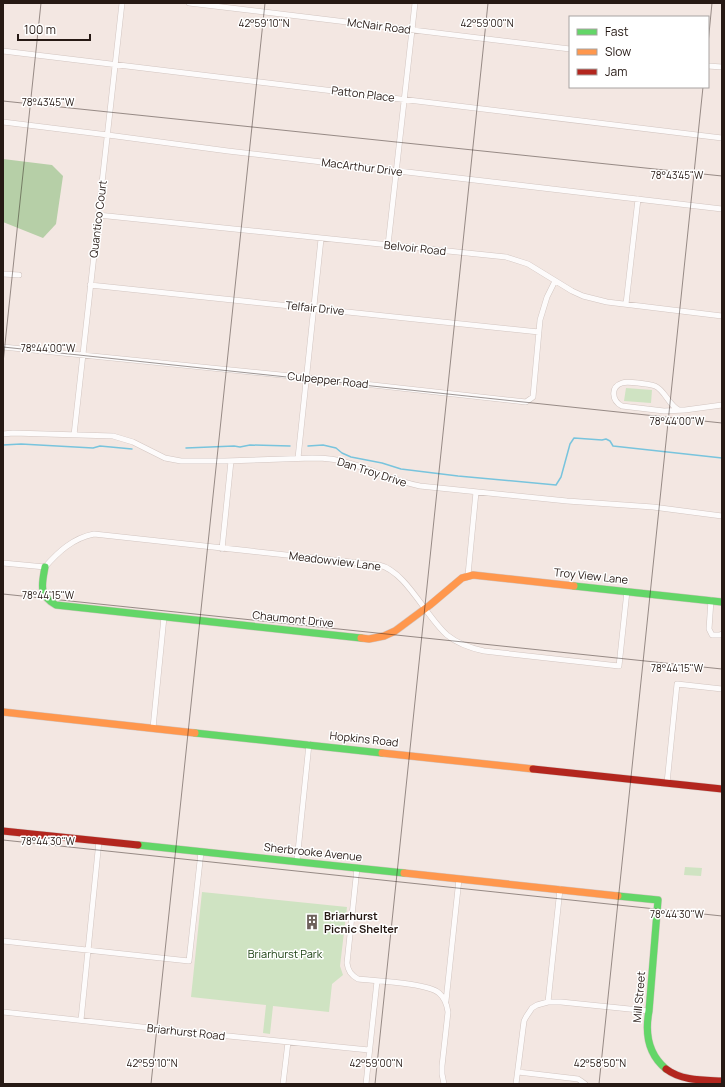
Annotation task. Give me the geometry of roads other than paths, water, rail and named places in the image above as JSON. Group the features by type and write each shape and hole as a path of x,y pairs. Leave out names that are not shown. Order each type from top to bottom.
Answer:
{"street":[{"name":"Quantico Court","path":"74,435 122,3"},
{"name":"McNair Road","path":"189,3 569,49"},
{"path":"388,245 415,3"},
{"name":"Patton Place","path":"3,51 722,138"},
{"path":"709,66 722,67"},
{"name":"MacArthur Drive","path":"3,122 108,134 228,151 722,209"},
{"path":"626,304 638,199"},
{"name":"Belvoir Road","path":"98,216 506,258 528,264 572,291 583,296 607,302 722,316"},
{"path":"298,458 321,239"},
{"path":"3,274 19,275"},
{"name":"Culpepper Road","path":"3,347 526,402 532,397 540,320 548,293 555,281"},
{"name":"Telfair Drive","path":"90,285 539,332"},
{"path":"685,410 678,410 658,387 652,385 623,382 618,384 614,389 614,400 617,404 622,406 664,411 685,410 722,405"},
{"name":"Dan Troy Drive","path":"3,434 113,436 143,446 157,454 173,460 181,461 319,458 349,463 396,481 420,486 722,516"},
{"path":"222,548 231,460"},
{"path":"468,575 476,492"},
{"name":"Meadowview Lane","path":"45,568 52,558 69,544 94,534 384,566 394,572 406,585 442,630 459,643 484,651 619,666 627,592"},
{"path":"3,563 45,568"},
{"name":"Chaumont Drive","path":"45,568 42,586 43,592 47,600 56,605 368,638 389,634 425,609 462,578 468,575"},
{"name":"Troy View Lane","path":"468,575 480,575 722,602"},
{"path":"711,600 709,629 712,635 722,634"},
{"path":"153,728 164,616"},
{"path":"666,783 677,684 722,689"},
{"name":"Hopkins Road","path":"3,712 722,789"},
{"path":"296,861 309,744"},
{"name":"Sherbrooke Avenue","path":"3,831 620,896"},
{"path":"81,1020 99,841"},
{"path":"3,941 189,961 201,852"},
{"path":"358,868 348,967 351,974 358,979 428,987 439,993 446,1002"},
{"path":"444,1084 442,1066 448,1012 446,1002 459,878"},
{"path":"548,1002 560,889"},
{"name":"Mill Street","path":"620,896 658,900 647,1022 648,1040 654,1056 666,1068 676,1075 682,1077 722,1081"},
{"path":"366,1084 377,981"},
{"path":"516,1084 524,1021 532,1008 543,1003 561,1002 649,1011"},
{"name":"Briarhurst Road","path":"3,1012 369,1050"},
{"path":"283,1084 288,1042"},
{"path":"518,1072 578,1080 585,1084"}],"waterway":[{"path":"308,446 323,445 336,448 342,453 351,457 382,463 401,469 556,485 561,477 570,444 574,438 606,439 610,441 613,446 722,458"},
{"path":"3,445 21,444 93,448 100,446 132,449"},
{"path":"186,448 240,447 250,445 290,446"}],"place":[{"name":"Briarhurst Picnic Shelter","path":"312,922"}],"park label":[{"name":"Briarhurst Park","path":"285,954"}]}
